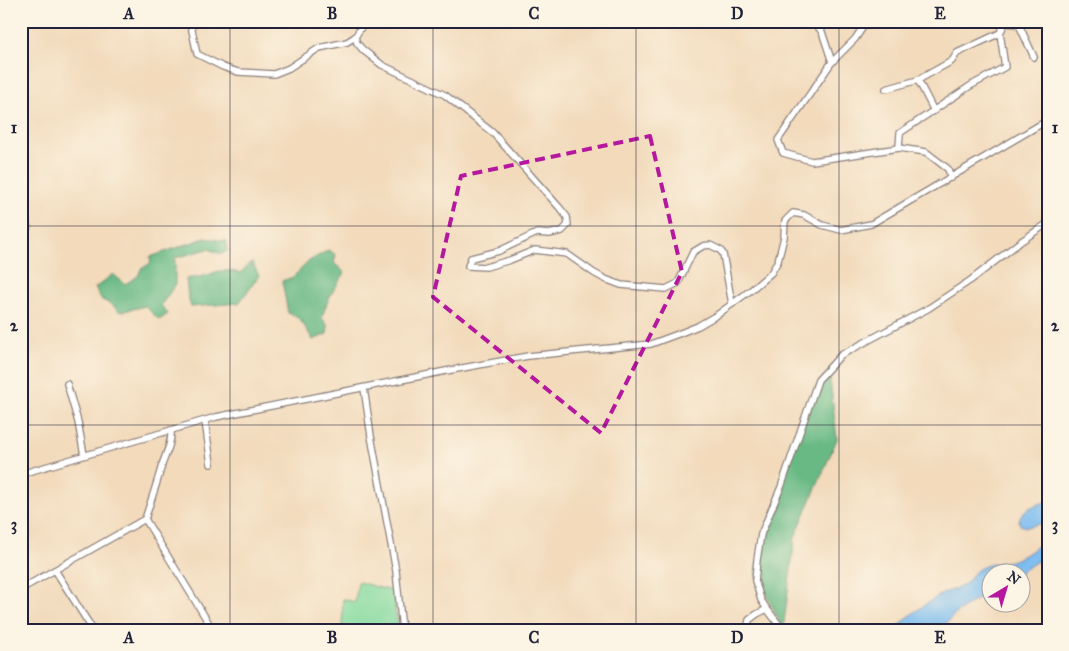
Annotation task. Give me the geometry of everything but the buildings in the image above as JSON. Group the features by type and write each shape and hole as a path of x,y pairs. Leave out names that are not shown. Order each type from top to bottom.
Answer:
{"street":[{"path":"190,21 197,54 238,72 274,74 289,68 319,48 348,42 355,37 365,21"},
{"path":"813,21 822,32 832,62"},
{"path":"867,21 855,39 832,62 778,140 783,153 812,161 899,148 926,152 948,169 951,178"},
{"path":"886,90 918,80 952,61 957,53 1000,33 1006,22 1020,26 1034,57"},
{"path":"899,148 900,133 970,86 1005,67 1000,33"},
{"path":"355,37 363,50 382,65 445,95 493,133 567,217 568,225 562,230 549,234 537,233 498,251 471,258 468,266 486,267 535,250 567,254 594,273 621,285 666,289 678,282 693,252 710,245 720,250 723,254 732,304"},
{"path":"918,80 934,111"},
{"path":"21,474 216,417 528,356 651,344 698,326 717,315 751,290 771,272 778,261 784,238 785,221 793,213 804,215 822,225 841,230 871,224 1048,120"},
{"path":"783,630 761,600 755,581 757,560 761,534 781,487 818,380 841,355 929,308 971,280 1048,223"},
{"path":"67,384 78,422 84,455"},
{"path":"364,388 396,570 402,630"},
{"path":"205,421 211,464"},
{"path":"21,589 146,519 168,450 171,430"},
{"path":"146,519 213,630"},
{"path":"55,570 93,630"},
{"path":"747,630 749,620 767,609"}],"highlighted area":[{"path":"650,136 682,272 601,433 433,297 461,176"}],"green space":[{"path":"21,204 32,212 34,229 21,248"},
{"path":"205,238 227,241 227,251 222,254 208,249 175,258 175,285 161,305 168,314 159,320 145,306 120,312 111,304 102,300 95,288 113,274 125,284 138,276 141,269 151,263 150,257"},
{"path":"329,250 336,255 334,263 345,273 331,294 322,318 328,326 327,334 313,340 300,319 288,313 282,281 293,277 309,261"},
{"path":"252,262 259,276 239,303 191,307 186,279 219,271 240,273"},
{"path":"830,379 837,439 795,537 783,630 756,571 781,487 816,387"},
{"path":"358,582 396,592 395,609 399,630 342,630 343,599 355,602"}],"water":[{"path":"1048,501 1048,526 1043,523 1027,527 1020,525 1019,520 1024,512 1033,506"},
{"path":"1048,535 1048,554 1032,564 994,564 1021,557"},
{"path":"982,567 982,596 958,612 941,630 895,630 925,605 944,593 965,584 978,569"}]}
